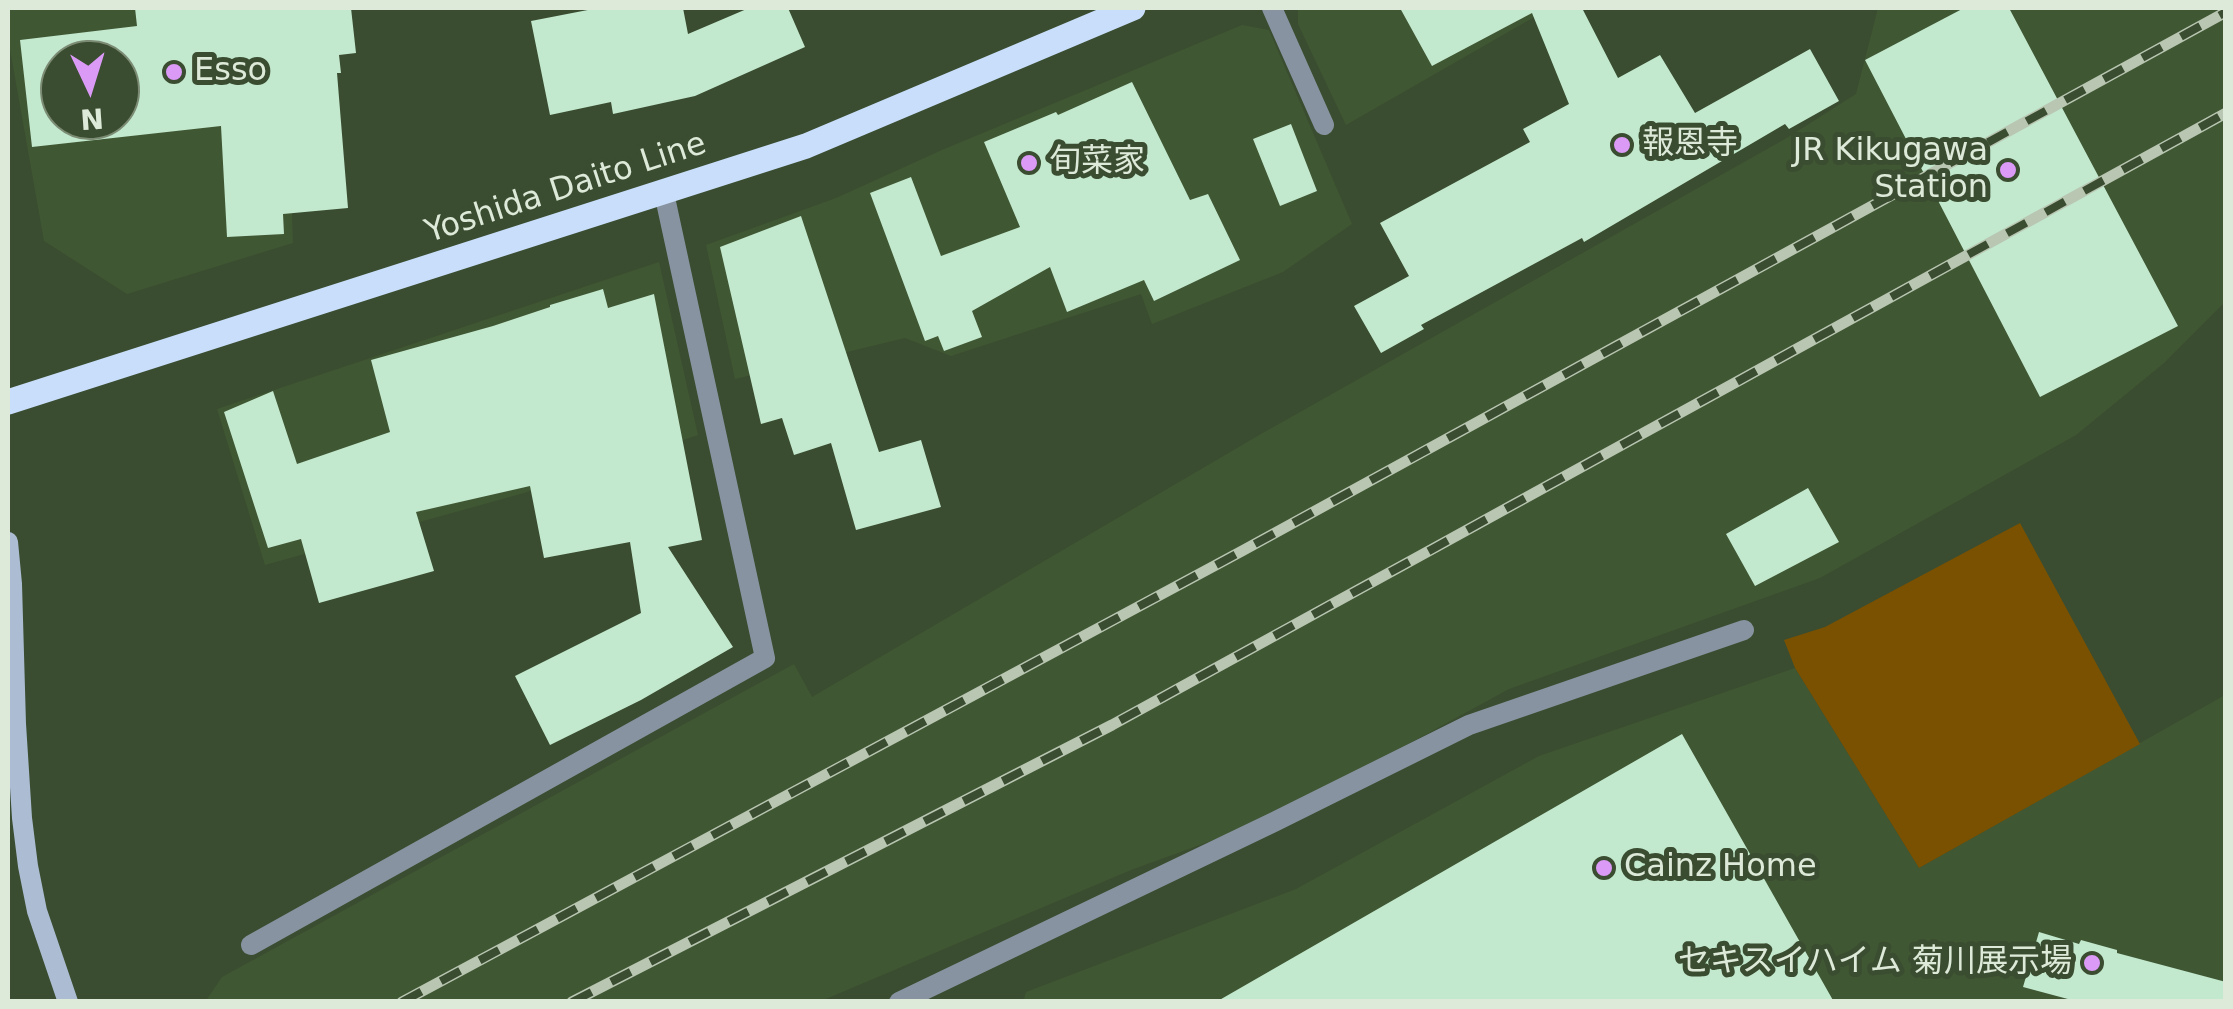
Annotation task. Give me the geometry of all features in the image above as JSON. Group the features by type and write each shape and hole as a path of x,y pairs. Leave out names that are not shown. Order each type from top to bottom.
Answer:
{"main road":[{"name":"Yoshida Daito Line","path":"8,402 806,146 1133,8"}],"street":[{"path":"1272,8 1324,124"},
{"path":"250,945 764,658 664,193"},
{"path":"8,542 28,866 38,911 68,1002"},
{"path":"898,1002 931,995 1470,725 1744,630"}],"shaded area":[{"path":"8,8 222,8 234,95 288,93 293,243 127,294 44,241 8,38"},
{"path":"1298,8 1550,8 1346,125 1298,24"},
{"path":"1878,8 2225,8 2225,302 2164,363 2076,435 1820,578 1509,689 1271,819 1131,870 821,1001 207,999 222,977 794,664 812,697 1261,434 1785,139 1856,94"},
{"path":"1242,25 1269,30 1352,224 1283,272 1152,324 1141,294 951,356 905,338 735,379 706,245 836,198"},
{"path":"659,262 698,435 524,493 265,565 217,409"},
{"path":"2020,523 2140,744 1919,868 1795,668 1784,640 1825,627"},
{"path":"1795,668 1919,868 2225,695 2225,1001 1023,1002 1026,992 1296,889 1539,756"}],"building":[{"path":"135,8 351,8 356,53 339,55 341,73 337,73 348,208 283,214 284,234 227,237 221,126 140,135 140,40 40,40 40,140 95,140 32,147 20,40 137,26"},
{"path":"598,8 683,8 688,34 749,8 788,8 805,47 695,96 613,114 611,102 550,115 531,21"},
{"path":"1400,8 1582,8 1618,78 1660,55 1695,113 1810,49 1839,101 1789,129 1785,124 1584,242 1582,238 1421,325 1424,329 1381,353 1354,306 1409,276 1380,223 1530,142 1523,129 1569,104 1532,13 1432,66"},
{"name":"JR Kikugawa Station","path":"1964,8 2009,8 2178,326 2040,397 1865,60"},
{"path":"1132,82 1190,200 1208,194 1240,260 1154,301 1144,280 1067,312 1050,267 972,311 982,337 944,351 938,336 925,341 870,193 911,177 941,256 1020,227 984,142"},
{"path":"1291,124 1317,191 1280,206 1253,139"},
{"path":"801,216 879,452 921,440 941,507 856,530 831,443 794,455 782,418 761,424 720,247"},
{"path":"603,289 608,308 654,294 702,540 668,547 733,647 641,700 550,745 515,676 641,613 630,542 544,558 530,486 416,512 434,571 319,603 301,539 268,548 224,412 273,391 297,464 390,432 371,360 493,326"},
{"path":"1808,488 1839,542 1755,586 1726,534"},
{"name":"Cainz Home","path":"1682,734 1834,1002 1216,1002"},
{"name":"セキスイハイム 菊川展示場","path":"2039,932 2079,944 2081,940 2226,982 2226,1002 2079,1002 2023,987"}],"railway":[{"path":"402,1002 1242,551 2226,12"},
{"path":"572,1002 1112,725 2226,113"}],"place":[{"name":"Esso","path":"174,72"},
{"name":"報恩寺","path":"1622,145"},
{"name":"旬菜家","path":"1029,163"},
{"name":"JR Kikugawa Station","path":"2008,170"},
{"name":"Cainz Home","path":"1604,868"},
{"name":"セキスイハイム 菊川展示場","path":"2092,963"}]}
